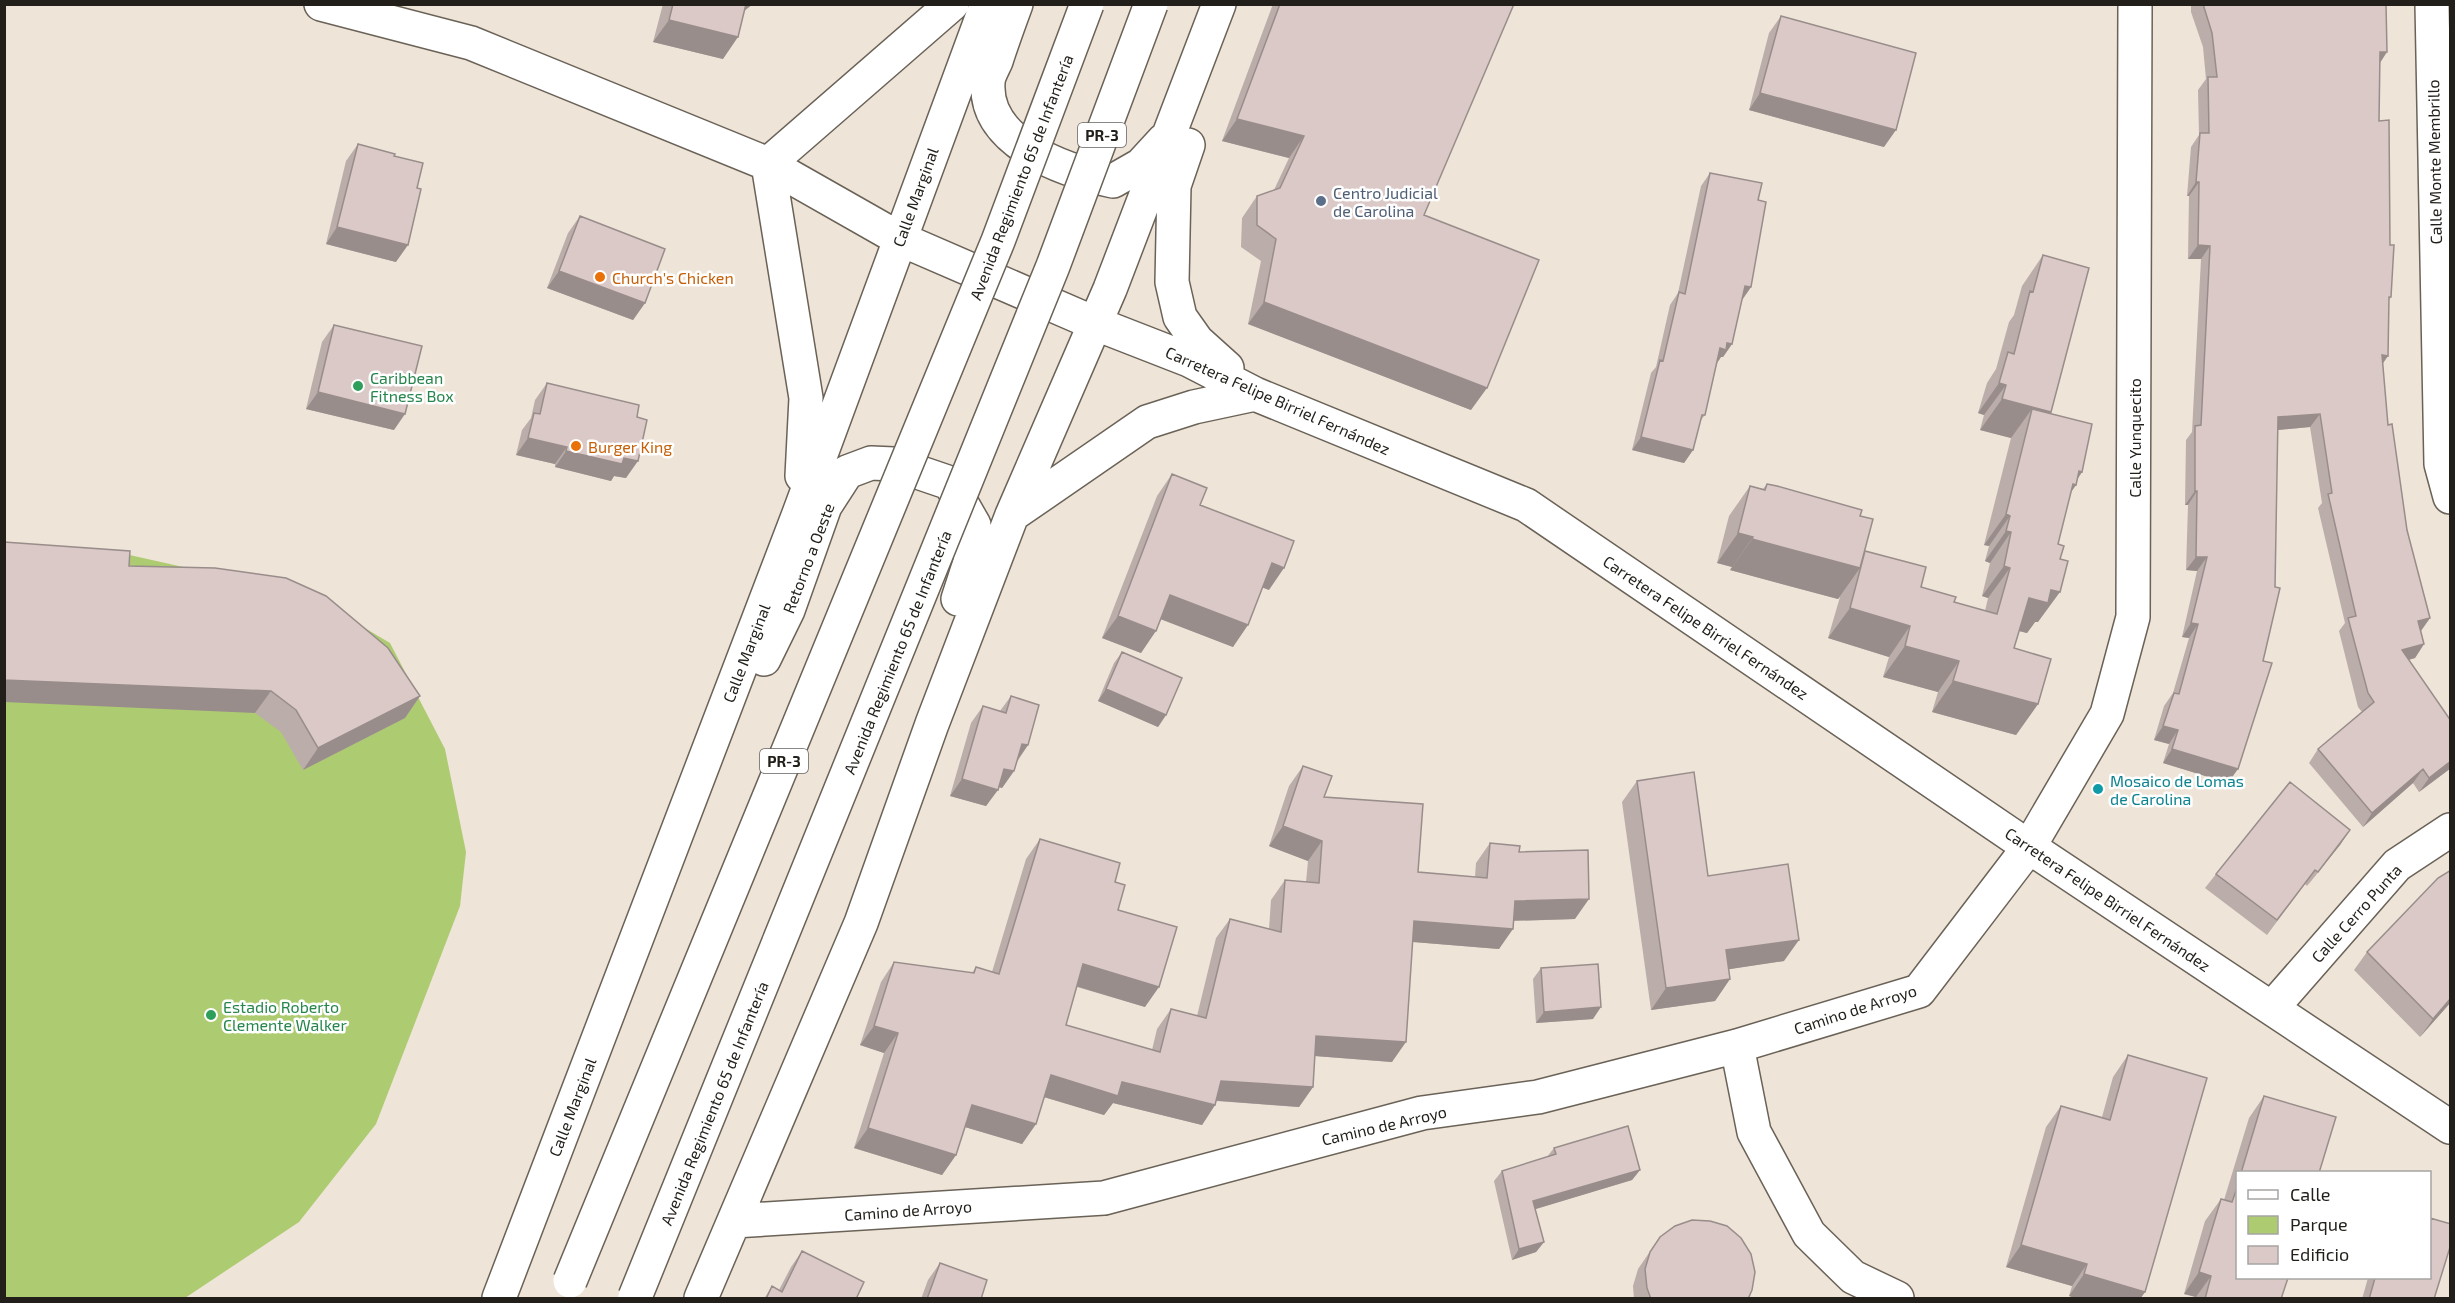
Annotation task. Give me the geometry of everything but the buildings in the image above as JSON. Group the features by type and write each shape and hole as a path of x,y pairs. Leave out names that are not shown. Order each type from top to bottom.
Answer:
{"street":[{"name":"Carretera Felipe Birriel Fernández","path":"321,4 471,43 768,164 900,239 1094,323 1189,360 1255,394 1526,505 2029,847 2451,1127"},
{"path":"800,511 807,398 768,164 952,4"},
{"name":"Calle Marginal","path":"499,1299 800,511 987,4"},
{"path":"1016,4 988,83 993,112 1007,133 1047,162 1079,174 1113,181 1141,165 1169,135"},
{"name":"Avenida Regimiento 65 de Infantería","path":"570,1281 998,241 1087,4"},
{"name":"Avenida Regimiento 65 de Infantería","path":"635,1297 1053,266 1151,4"},
{"path":"701,1299 861,923 932,724 1012,515 1110,289 1219,4"},
{"path":"1236,4 1236,17 1174,186 1172,282 1180,317 1197,341 1255,394"},
{"name":"Calle Yunquecito","path":"2029,847 2107,714 2133,617 2135,4"},
{"name":"Calle Monte Membrillo","path":"2432,4 2441,62 2440,464 2451,498"},
{"path":"1012,515 1147,422 1194,407 1255,394"},
{"name":"Retorno a Oeste","path":"714,736 759,668 788,610 825,506 848,472 871,463 894,464 950,483 974,525 970,562 945,637 932,724"},
{"name":"Calle Cerro Punta","path":"2272,1008 2397,865 2451,830"},
{"name":"Camino de Arroyo","path":"734,1221 1104,1198 1422,1113 1538,1097 1737,1046 1919,991 2029,847"},
{"path":"1737,1046 1754,1132 1809,1234 1853,1277 1897,1299"}],"green space":[{"name":"Estadio Roberto Clemente Walker","path":"4,547 125,554 259,584 358,624 390,643 445,749 466,852 460,906 376,1124 299,1222 185,1298 5,1298"}],"place":[{"name":"Centro Judicial de Carolina","path":"1321,201"},
{"name":"Church's Chicken","path":"600,277"},
{"name":"Caribbean Fitness Box","path":"358,386"},
{"name":"Burger King","path":"576,446"},
{"name":"Mosaico de Lomas de Carolina","path":"2098,789"},
{"name":"Estadio Roberto Clemente Walker","path":"211,1015"}]}
